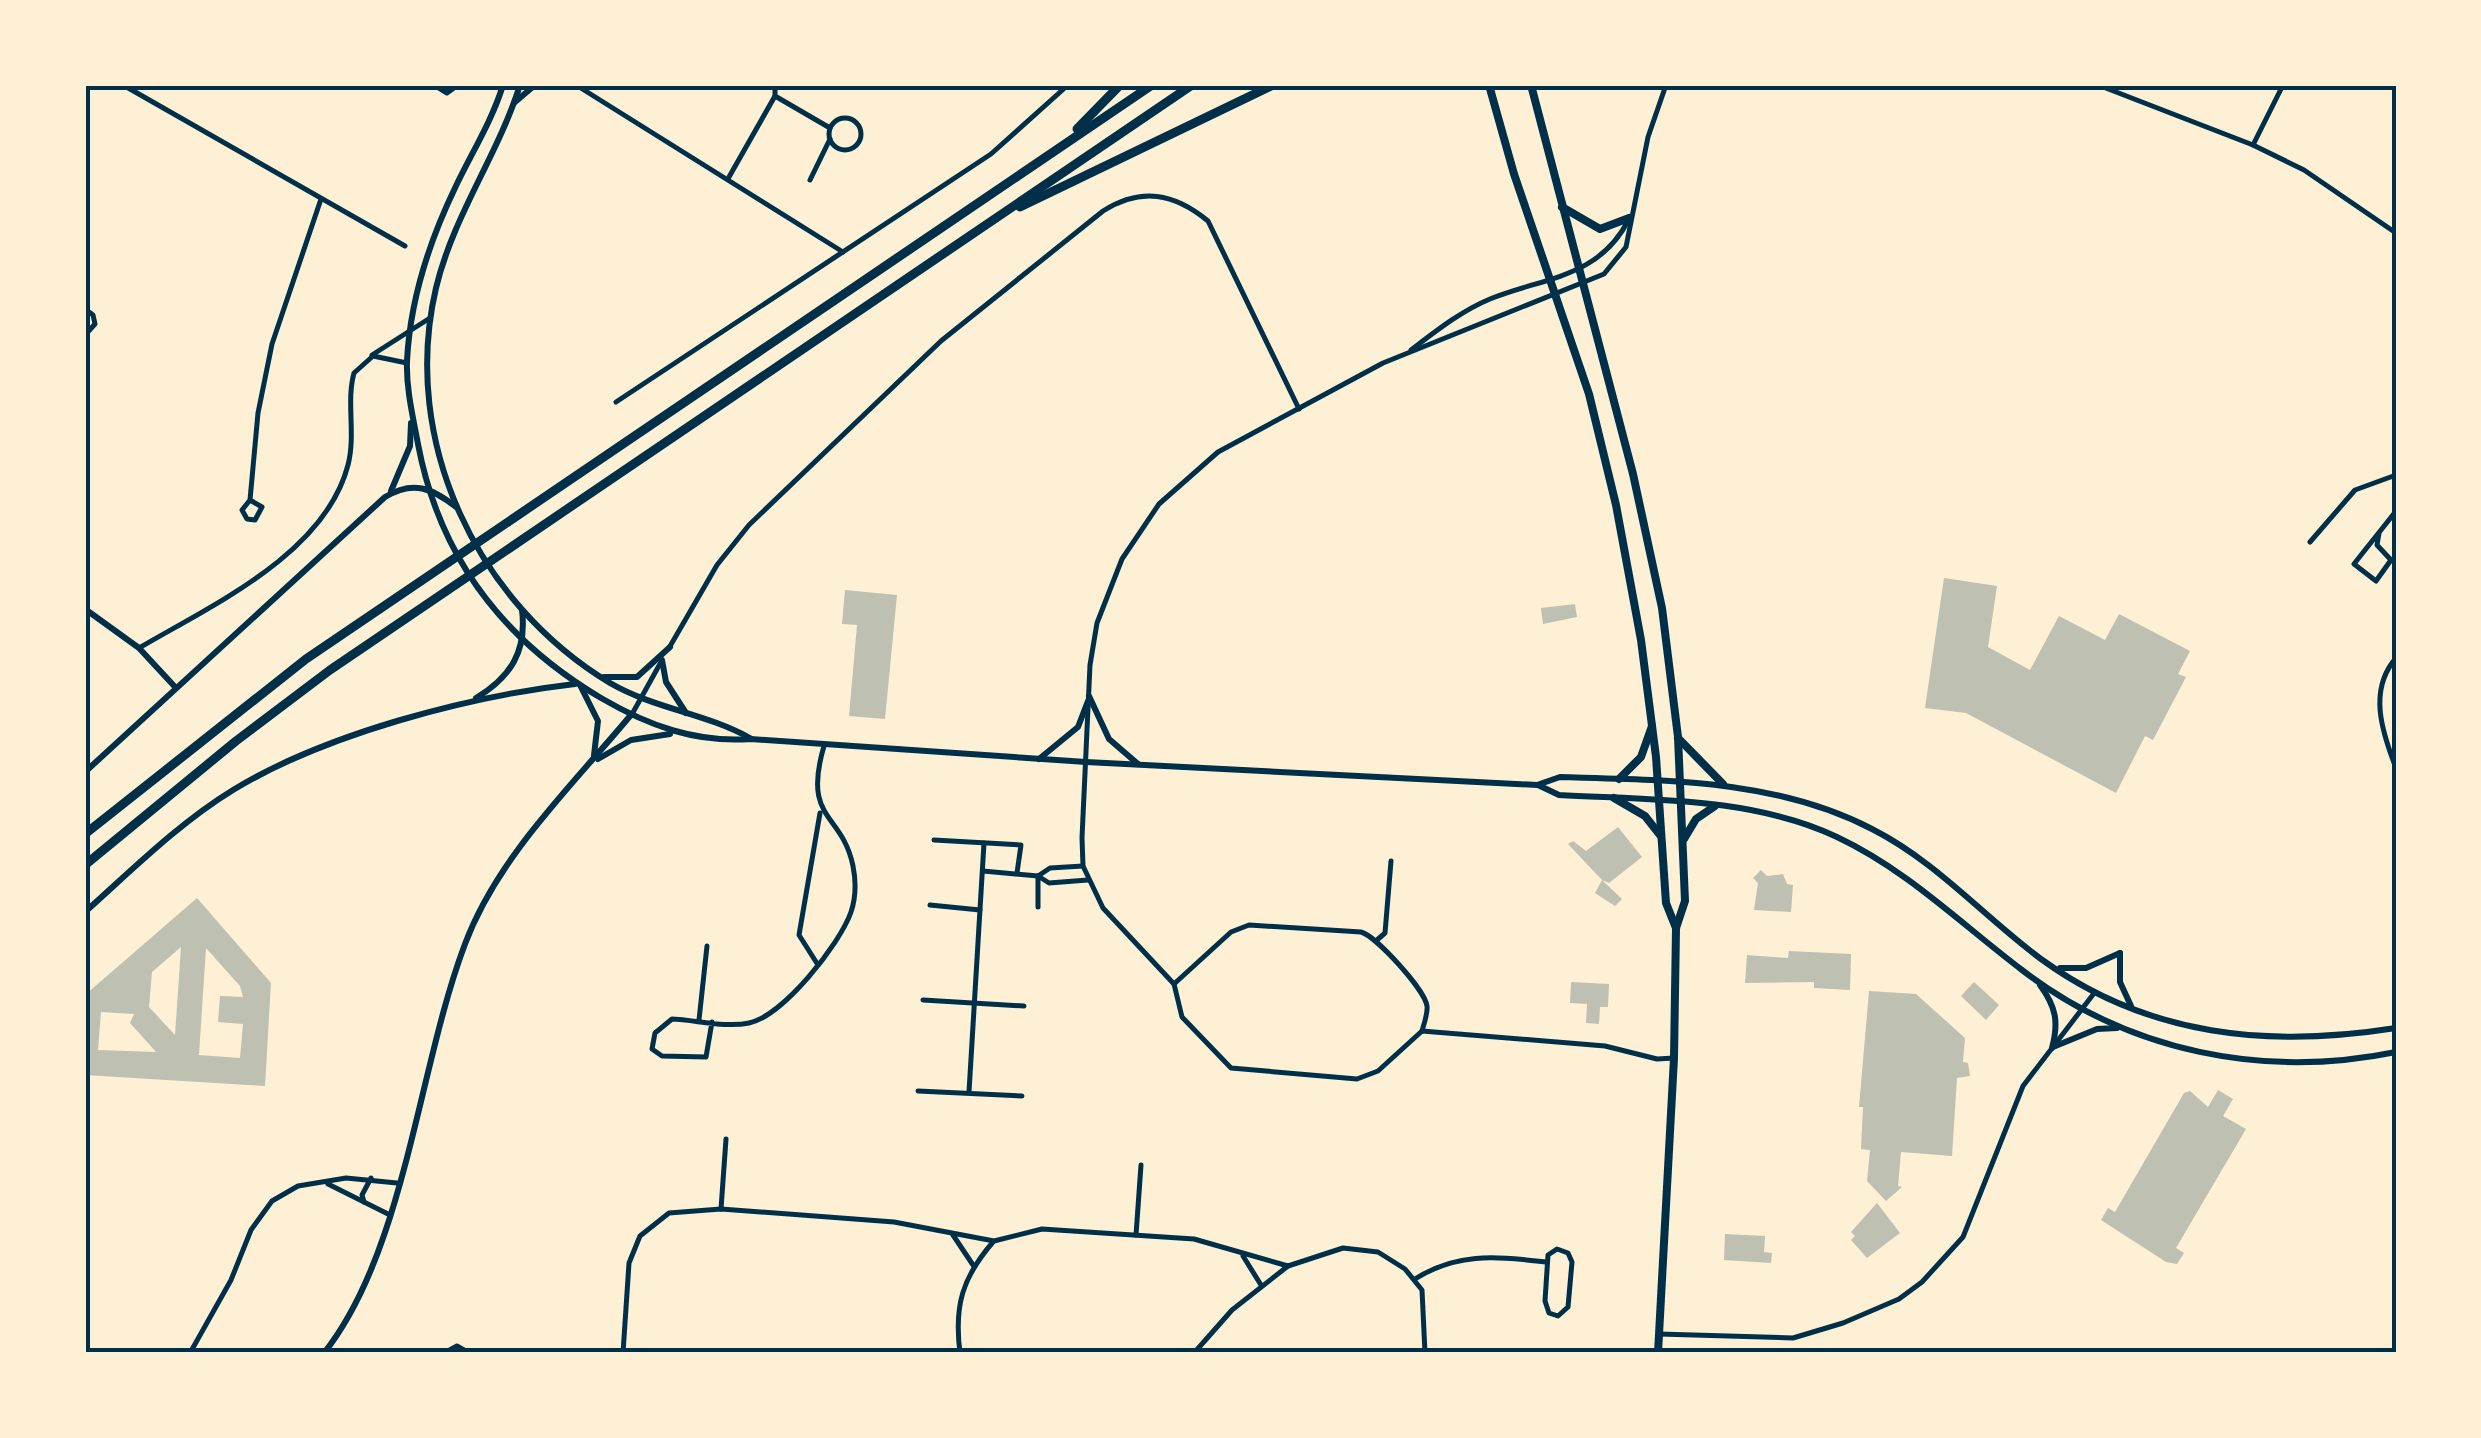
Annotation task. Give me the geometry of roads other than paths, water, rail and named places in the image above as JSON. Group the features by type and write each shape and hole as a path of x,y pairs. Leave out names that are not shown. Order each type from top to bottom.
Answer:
{"highway":[{"path":"1062,144 1120,85"},
{"path":"85,834 306,659 1152,85"},
{"path":"85,865 318,679 1192,85"},
{"path":"999,216 1273,85"}],"main road":[{"path":"1489,85 1608,468 1653,722 1666,903 1676,928"},
{"path":"1532,85 1626,442 1662,608 1678,737 1685,901 1676,928 1674,1058 1658,1353"},
{"path":"1562,207 1600,229 1629,218"},
{"path":"1619,779 1640,757 1653,722"},
{"path":"1678,737 1724,784"},
{"path":"1614,798 1645,816 1662,838"},
{"path":"1682,843 1696,819 1714,806"}],"street":[{"path":"123,85 405,246"},
{"path":"434,85 448,94 458,85"},
{"path":"503,85 432,238 412,332 407,362 426,487 458,562 492,608 523,642 578,685 630,716 714,742 751,738 1038,760 1536,785 1560,795 1714,806 1798,822 1881,860 2081,1011 2164,1045 2246,1061 2331,1062 2396,1052"},
{"path":"520,85 451,240 430,318 428,401 454,503 477,551 508,594 570,657 640,698 720,722 751,738"},
{"path":"514,102 536,85"},
{"path":"576,85 729,177 843,252"},
{"path":"729,177 775,96 776,85"},
{"path":"616,402 991,154 1068,85"},
{"path":"1407,352 1582,286 1604,274 1619,259 1629,236 1629,218 1666,85"},
{"path":"2098,85 2253,144 2304,170 2396,233"},
{"path":"2253,144 2283,85"},
{"path":"775,96 830,128"},
{"path":"830,128 846,118 857,124 860,136 846,150 830,138"},
{"path":"810,180 830,138 830,128"},
{"path":"324,1353 360,1299 388,1214 455,974 478,914 519,849 630,716 721,559 749,525 941,341 1103,211 1127,199 1160,194 1208,220 1299,410"},
{"path":"250,500 262,508 254,520 242,514 250,500 249,473 267,365 321,199"},
{"path":"1174,984 1231,932 1249,925 1361,932 1377,940 1427,1005 1422,1030 1378,1071 1357,1079 1242,1071 1222,1062 1189,1026 1174,984 1103,908 1083,866 1088,698 1097,624 1122,559 1146,520 1173,488 1218,452 1407,352 1474,307 1578,270 1608,252 1629,218"},
{"path":"85,309 94,315 95,324 85,334"},
{"path":"138,648 297,548 319,523 348,464 354,431 351,383 366,360 430,318"},
{"path":"366,360 384,355 407,362"},
{"path":"385,497 410,446 412,412"},
{"path":"85,457 85,466"},
{"path":"2310,542 2355,490 2396,475"},
{"path":"85,772 385,497 398,490 426,487 454,503"},
{"path":"2379,532 2380,550 2392,560 2376,581 2354,564 2379,532 2396,511"},
{"path":"85,609 138,648 176,688"},
{"path":"471,701 507,675 523,642 522,609"},
{"path":"600,676 637,677 670,646"},
{"path":"2396,658 2386,672 2380,722 2396,768"},
{"path":"662,660 666,682 687,714"},
{"path":"85,912 210,806 263,774 341,742 471,701 578,685"},
{"path":"578,685 598,721 592,762"},
{"path":"1038,760 1078,727 1088,698"},
{"path":"1088,698 1109,739 1139,765"},
{"path":"592,762 631,740 680,734"},
{"path":"818,965 799,935 820,810 817,770 824,746"},
{"path":"1536,785 1560,777 1724,784 1804,803 1872,828 1949,880 2051,965 2095,992 2132,1007 2219,1033 2274,1039 2333,1038 2396,1028"},
{"path":"712,1022 706,1057 662,1056 652,1049 655,1033 672,1018 746,1024 762,1018 818,965 840,938 852,910 856,884 852,861 820,810"},
{"path":"934,840 1021,845 1017,872"},
{"path":"970,1092 984,844"},
{"path":"1377,940 1385,933 1391,861"},
{"path":"1038,876 1050,868 1083,866"},
{"path":"982,871 1017,872 1038,876 1049,883 1088,880"},
{"path":"1038,876 1038,907"},
{"path":"930,905 980,910"},
{"path":"699,1020 707,946"},
{"path":"2051,965 2080,969 2120,953 2120,982 2132,1007"},
{"path":"2036,980 2054,1004 2057,1024 2052,1048"},
{"path":"1659,1334 1793,1338 1843,1323 1899,1299 1922,1282 1963,1237 2015,1100 2095,992"},
{"path":"923,1000 1024,1006"},
{"path":"2052,1048 2098,1029 2121,1028"},
{"path":"1422,1030 1605,1046 1656,1058 1674,1058"},
{"path":"918,1090 1022,1096"},
{"path":"721,1210 726,1139"},
{"path":"1136,1234 1141,1165"},
{"path":"190,1353 224,1293 260,1215 286,1192 370,1178 397,1183"},
{"path":"364,1202 362,1194 370,1178"},
{"path":"328,1184 388,1214"},
{"path":"623,1353 629,1263 640,1236 669,1213 721,1210 894,1222 994,1241 1042,1229 1136,1234 1194,1239 1288,1266"},
{"path":"952,1235 973,1264"},
{"path":"960,1353 959,1296 973,1264 994,1241"},
{"path":"1194,1353 1232,1310 1288,1266 1343,1248 1360,1248 1392,1258 1416,1278 1426,1306 1424,1353"},
{"path":"1558,1249 1571,1258 1568,1307 1558,1316 1545,1306 1548,1262 1550,1252 1558,1249"},
{"path":"1242,1254 1261,1286"},
{"path":"1416,1278 1438,1264 1462,1258 1548,1262"},
{"path":"444,1353 457,1346 469,1353"}]}
